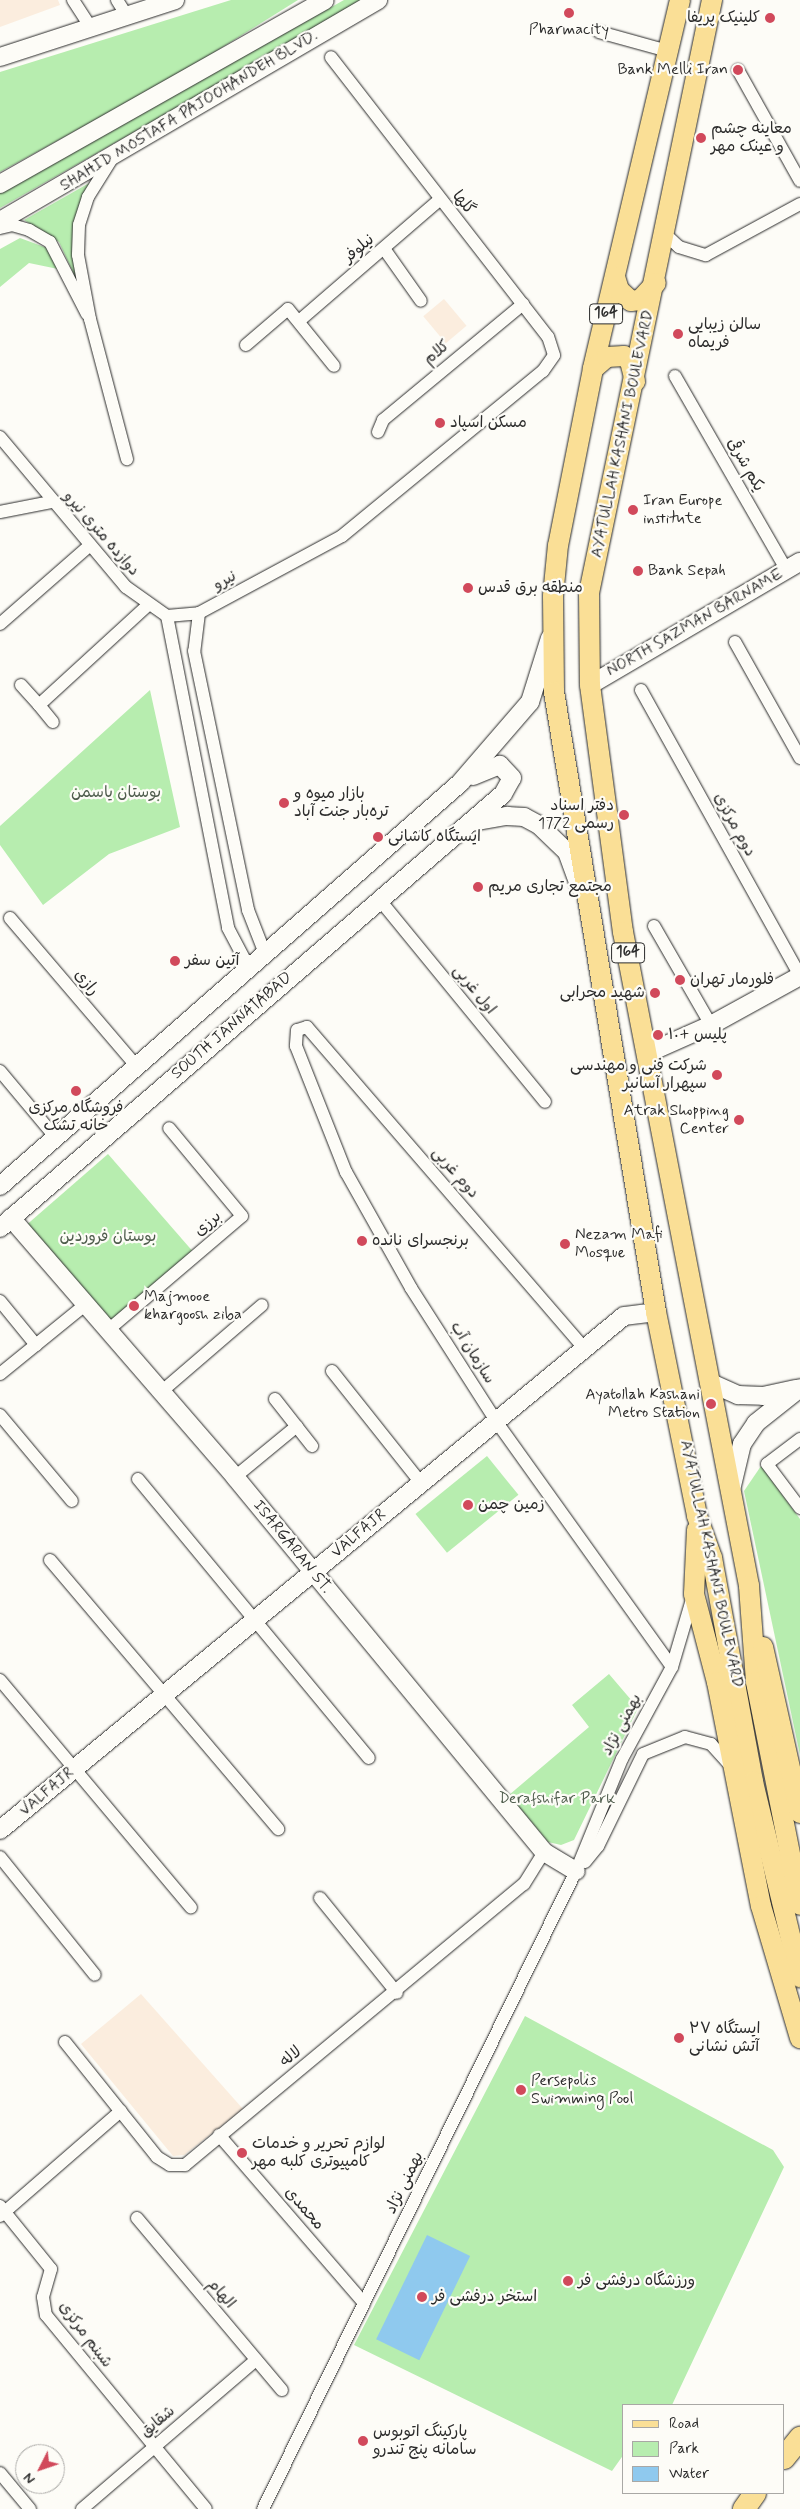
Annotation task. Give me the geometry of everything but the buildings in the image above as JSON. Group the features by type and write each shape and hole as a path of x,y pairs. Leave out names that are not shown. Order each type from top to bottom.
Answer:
{"highway":[{"path":"785,2457 800,2438"},
{"path":"744,2509 754,2494"}],"main road":[{"path":"0,57 175,0"},
{"name":"SHAHID MOSTAFA PAJOOHANDEH BLVD.","path":"0,184 326,0"},
{"name":"SHAHID MOSTAFA PAJOOHANDEH BLVD.","path":"0,221 111,160 378,0"},
{"name":"AYATULLAH KASHANI BOULEVARD","path":"680,0 593,369 558,545 553,630 555,701 589,924 656,1312 697,1516 712,1558 753,1782 800,1977"},
{"name":"AYATULLAH KASHANI BOULEVARD","path":"712,0 656,283 590,593 590,685 623,932 711,1383 729,1498 749,1586 756,1682 800,1905"},
{"path":"615,277 619,290 631,302 640,300 656,283"},
{"path":"593,369 607,357 624,356 630,361 635,380"},
{"name":"NORTH SAZMAN BARNAME","path":"590,685 793,566"},
{"path":"460,783 530,702 553,630"},
{"name":"SOUTH JANNATABAD","path":"0,1186 138,1068 264,951 460,783 490,766 500,765 512,778 504,794 464,825 6,1223"},
{"path":"464,825 483,818 524,816 553,835 567,852 589,924"},
{"path":"648,1053 711,1025 800,976"},
{"name":"ISARGARAN ST.","path":"6,1223 86,1304 107,1331 235,1477 544,1852 576,1871"},
{"name":"VALFAJR","path":"0,1830 624,1316 656,1312"},
{"path":"711,1383 738,1395 763,1396 800,1388"},
{"path":"729,1498 742,1444 756,1423 800,1388"},
{"path":"697,1516 694,1594 717,1682 732,1768 761,1906 800,2038"},
{"path":"749,1586 800,1813"}],"street":[{"path":"73,0 91,28"},
{"path":"117,0 126,16"},
{"path":"599,32 668,51"},
{"name":"گلها","path":"331,57 439,200 548,337 554,355 543,371"},
{"path":"738,70 800,181"},
{"path":"111,160 96,180 80,226 78,254 90,319 127,459"},
{"name":"نیلوفر","path":"298,321 385,250 439,200"},
{"path":"665,234 679,247 706,255 800,204"},
{"path":"0,228 20,228 50,242 90,319"},
{"path":"385,250 421,301"},
{"name":"کلام","path":"378,432 383,420 523,304"},
{"path":"246,345 288,309 334,366"},
{"name":"نیرو","path":"199,613 342,536 543,371"},
{"name":"یکم شرقی","path":"675,376 793,566"},
{"name":"دوازده متری نیرو","path":"0,437 51,502 89,546 147,606 167,616"},
{"path":"0,512 51,502"},
{"path":"0,624 89,546"},
{"path":"39,705 147,606"},
{"path":"248,966 228,928 167,616 199,613 194,651 248,910 264,951"},
{"path":"735,642 800,758"},
{"path":"21,685 53,722"},
{"name":"دوم مرکزی","path":"641,690 800,976"},
{"path":"196,771 217,766"},
{"name":"اول غربی","path":"379,899 545,1102"},
{"name":"رازی","path":"10,918 138,1068"},
{"path":"654,926 711,1025"},
{"name":"دوم غربی","path":"297,1030 308,1027 584,1348"},
{"name":"سازمان آب","path":"297,1030 296,1046 346,1172 411,1288 496,1421 672,1667"},
{"path":"0,1071 56,1138"},
{"name":"برزی","path":"107,1331 242,1216 169,1128"},
{"path":"0,1301 36,1345"},
{"path":"0,1374 86,1304"},
{"path":"161,1392 262,1305"},
{"path":"332,1371 421,1483"},
{"path":"275,1399 312,1446"},
{"path":"0,1415 72,1501"},
{"path":"235,1477 296,1426"},
{"path":"800,1439 767,1464 800,1508"},
{"path":"138,1479 369,1758"},
{"path":"50,1560 166,1693 278,1829"},
{"name":"بهمنی نژاد","path":"263,2509 576,1871 622,1759 672,1667 694,1594"},
{"path":"0,1680 191,1908"},
{"name":"بهمنی نژاد","path":"576,1871 598,1846 642,1754 685,1737 711,1744 732,1768"},
{"name":"لاله","path":"65,2042 157,2157 170,2165 185,2165 219,2135 397,1993 524,1884 544,1852"},
{"path":"0,1857 95,1976"},
{"path":"320,1898 397,1993"},
{"path":"2,2211 121,2111"},
{"name":"محمدی","path":"219,2135 364,2303"},
{"name":"شبنم مرکزی","path":"2,2211 51,2269 43,2297 46,2315 154,2448"},
{"name":"الهام","path":"136,2218 282,2390"},
{"name":"شقایق","path":"82,2509 256,2360"},
{"path":"154,2448 206,2509"},
{"path":"0,2473 30,2509"}],"shaded area":[{"path":"0,0 58,0 60,5 0,27"},
{"path":"444,299 466,326 446,343 423,316"},
{"path":"141,1994 243,2109 184,2155 173,2156 81,2044"}],"green space":[{"path":"231,0 298,0 178,75 0,172 0,72"},
{"path":"344,0 367,0 0,208 0,193"},
{"path":"91,182 82,203 84,296 59,242 24,220"},
{"path":"20,238 47,248 58,269 29,263 0,287 0,249"},
{"name":"بوستان یاسمن","path":"150,690 180,827 109,854 43,905 0,845 0,826"},
{"name":"بوستان فروردین","path":"108,1154 192,1251 111,1321 27,1224"},
{"name":"زمین چمن","path":"487,1456 518,1495 447,1553 416,1514"},
{"path":"761,1466 800,1519 800,1755 744,1491"},
{"name":"Derafshifar Park","path":"609,1674 638,1708 574,1840 561,1845 548,1842 509,1795 589,1727 572,1705"},
{"path":"525,2016 773,2150 784,2167 672,2404 622,2404 622,2457 612,2471 354,2345"}],"water":[{"name":"استخر درفشی فر","path":"427,2235 470,2256 419,2360 376,2339"}],"place":[{"name":"Pharmacity","path":"569,13"},
{"name":"کلینیک پریفا","path":"770,18"},
{"name":"Bank Melli Iran","path":"738,70"},
{"name":"معاینه چشم و عینک مهر","path":"701,138"},
{"name":"سالن زیبایی فریماه","path":"678,334"},
{"name":"مسکن اسپاد","path":"440,423"},
{"name":"Iran Europe institute","path":"633,510"},
{"name":"Bank Sepah","path":"638,571"},
{"name":"منطقه برق قدس","path":"468,588"},
{"name":"بازار میوه و تره‌بار جنت آباد","path":"284,803"},
{"name":"دفتر اسناد رسمی 1772","path":"624,815"},
{"name":"ایستگاه کاشانی","path":"378,837"},
{"name":"مجتمع تجاری مریم","path":"478,887"},
{"name":"آتین سفر","path":"175,961"},
{"name":"فلورمار تهران","path":"680,980"},
{"name":"شهید محرابی","path":"655,993"},
{"name":"پلیس +۱۰","path":"658,1035"},
{"name":"شرکت فنی و مهندسی سپهرار آسانبر","path":"717,1075"},
{"name":"فروشگاه مرکزی خانه تشک","path":"76,1091"},
{"name":"Atrak Shopping Center","path":"739,1120"},
{"name":"برنجسرای نانده","path":"362,1241"},
{"name":"Nezam Mafi Mosque","path":"565,1244"},
{"name":"Majmooe khargoosh ziba","path":"134,1306"},
{"name":"Ayatollah Kashani Metro Station","path":"711,1404"},
{"name":"زمین چمن","path":"468,1505"},
{"name":"ایستگاه ۲۷ آتش نشانی","path":"679,2038"},
{"name":"Persepolis Swimming Pool","path":"521,2090"},
{"name":"لوازم تحریر و خدمات کامپیوتری کلبه مهر","path":"242,2153"},
{"name":"ورزشگاه درفشی فر","path":"568,2281"},
{"name":"استخر درفشی فر","path":"422,2297"},
{"name":"پارکینگ اتوبوس سامانه پنج تندرو","path":"363,2441"}]}
